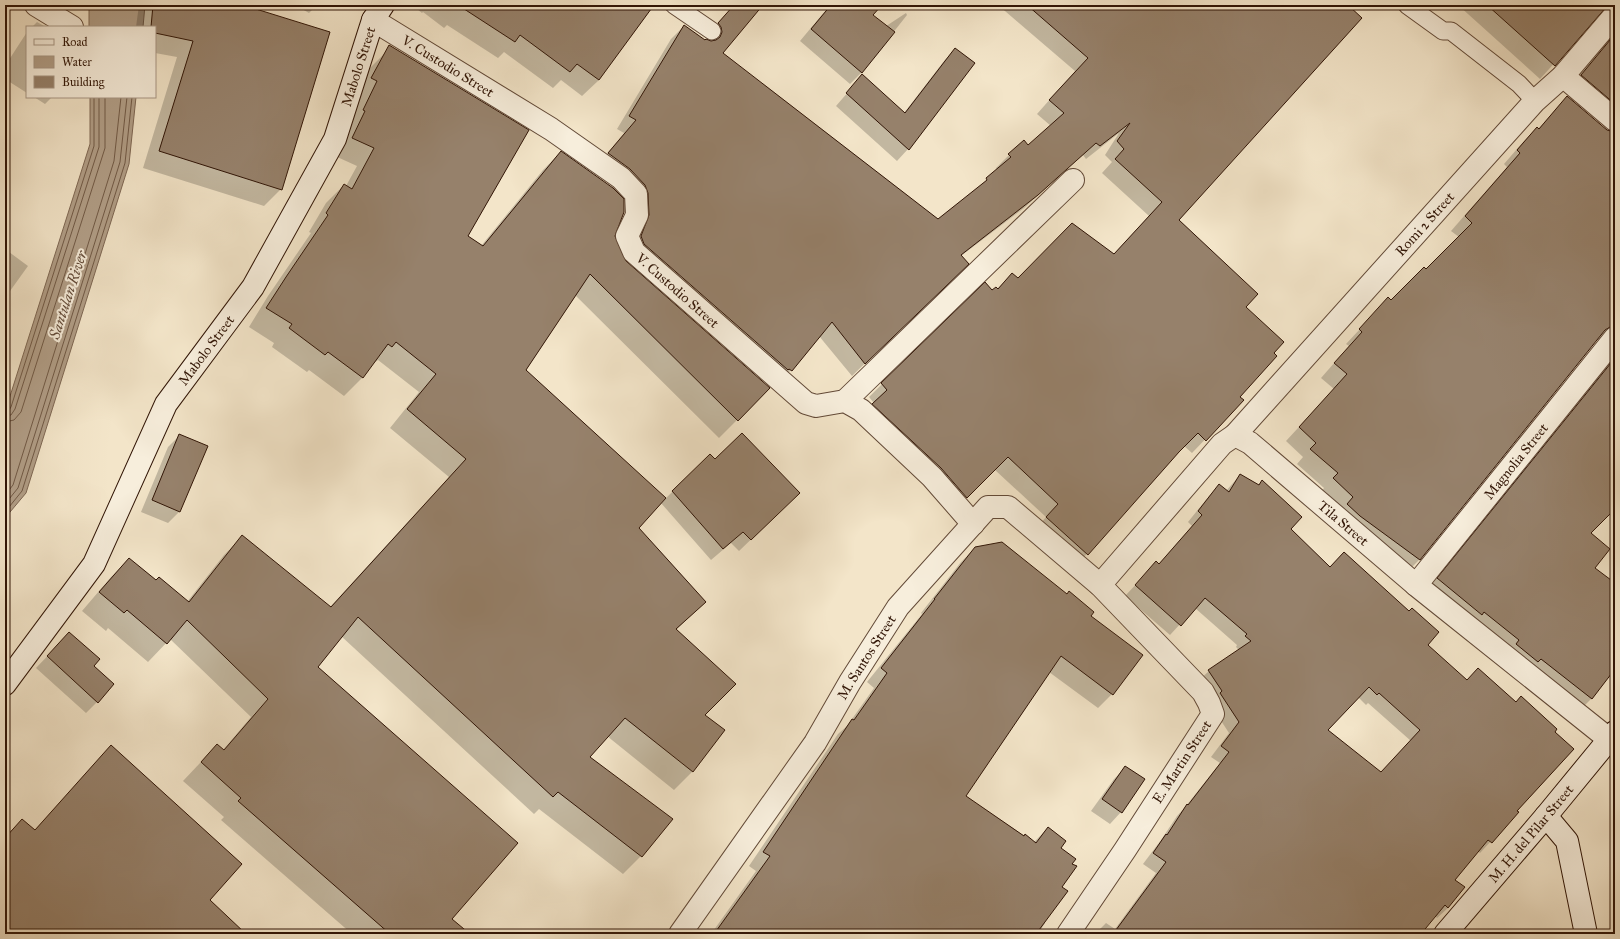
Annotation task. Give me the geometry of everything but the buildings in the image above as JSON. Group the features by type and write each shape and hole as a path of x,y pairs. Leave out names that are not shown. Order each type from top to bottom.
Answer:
{"street":[{"path":"36,5 70,26"},
{"name":"V. Custodio Street","path":"378,12 621,178 636,194 637,214 627,236 634,252 806,403 816,406 845,401"},
{"name":"Mabolo Street","path":"5,684 94,564 166,404 253,287 261,274 335,138 378,12"},
{"name":"Romi 2 Street","path":"1235,435 1536,101 1563,76 1615,15"},
{"path":"1563,76 1615,120"},
{"path":"973,524 932,477 861,410 845,401 1073,180"},
{"name":"Magnolia Street","path":"1416,585 1615,338"},
{"path":"1100,585 1222,444 1235,435"},
{"name":"Tila Street","path":"1235,435 1250,442 1416,585 1612,736"},
{"name":"M. Santos Street","path":"680,934 815,743 850,682 898,607 988,506 1008,507 1100,585"},
{"name":"E. Martin Street","path":"1068,934 1125,850 1213,714 1203,692 1100,585"},
{"name":"M. H. del Pilar Street","path":"1445,934 1612,736"},
{"path":"1546,816 1567,841 1586,934"}],"lane":[{"path":"674,5 712,31"},
{"path":"1407,5 1443,31 1451,31 1519,84 1536,101"}],"water":[{"path":"89,5 145,5 143,26 89,26"},
{"name":"Santulan River","path":"90,98 136,98 129,164 26,493 5,518 5,412 90,144"}]}
